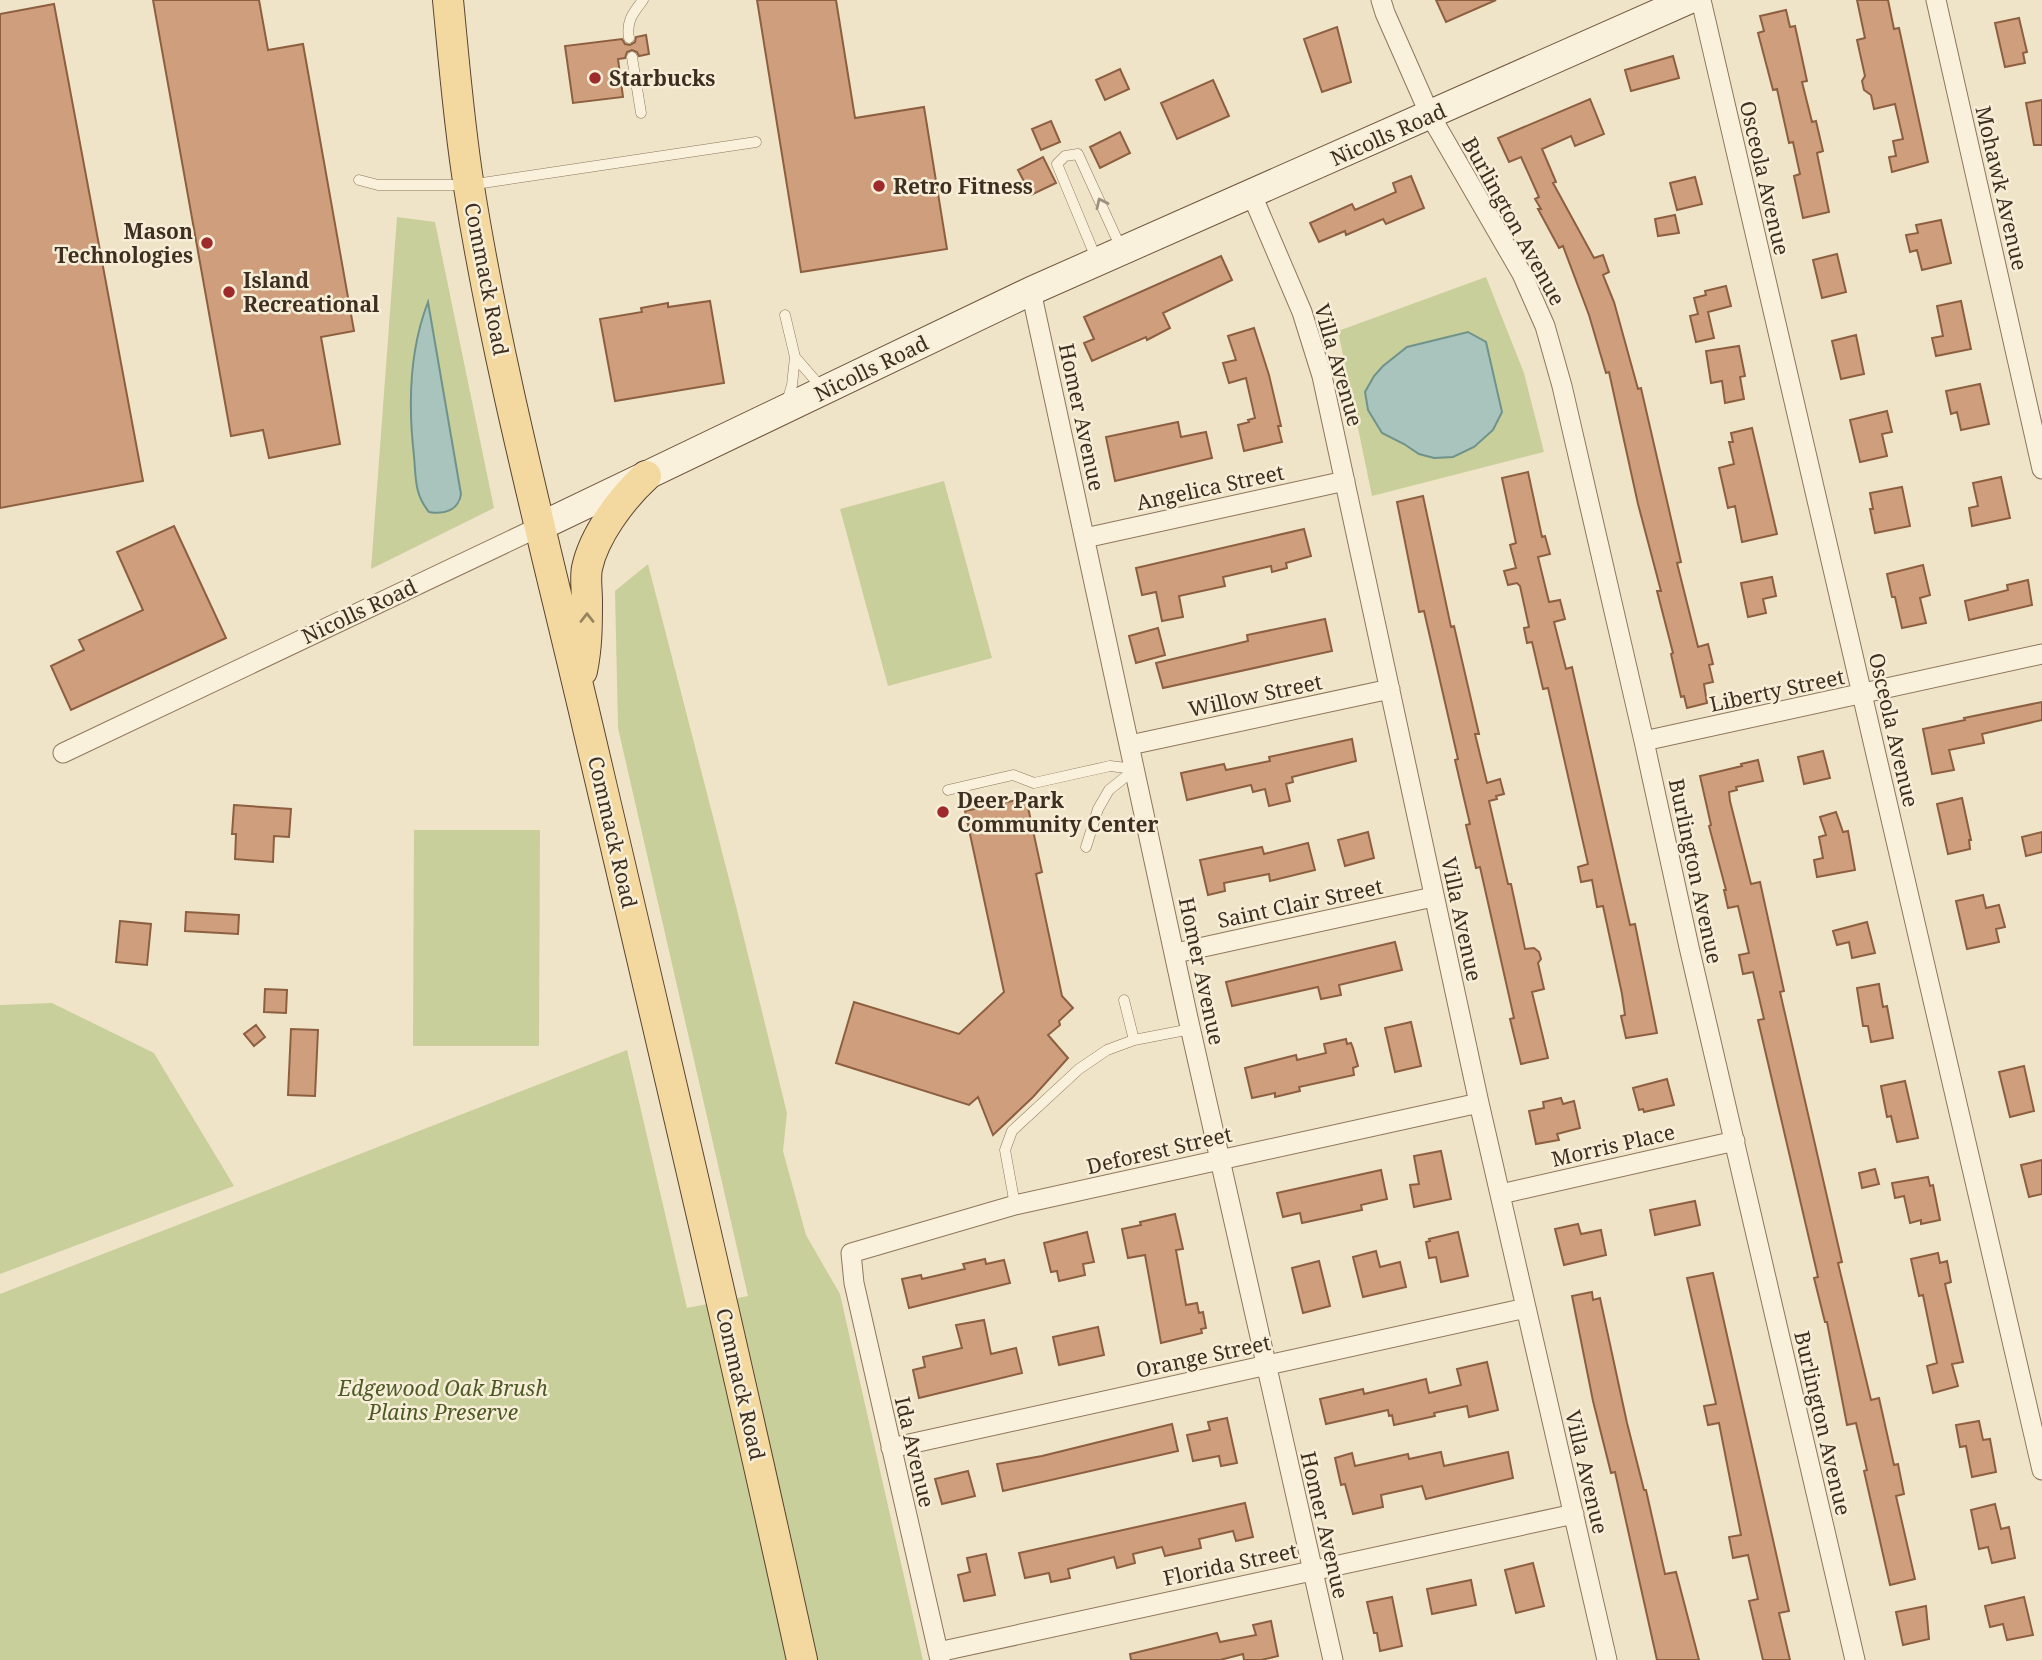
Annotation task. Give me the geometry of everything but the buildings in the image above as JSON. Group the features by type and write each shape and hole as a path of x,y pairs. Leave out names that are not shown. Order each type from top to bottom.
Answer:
{"main road":[{"name":"Commack Road","path":"448,0 468,185 492,312 539,527 579,685 741,1382 802,1660"},
{"path":"579,685 587,648 587,568 596,545 626,494 646,476"}],"street":[{"name":"Burlington Avenue","path":"1381,0 1430,115 1522,274 1545,326 1562,386 1855,1660"},
{"name":"Nicolls Road","path":"63,753 1031,292 1688,0"},
{"name":"Osceola Avenue","path":"1701,0 2042,1470"},
{"name":"Mohawk Avenue","path":"1936,0 2042,469"},
{"name":"Villa Avenue","path":"1252,195 1302,312 1322,376 1433,897 1607,1660"},
{"name":"Homer Avenue","path":"1031,292 1191,1029 1333,1660"},
{"name":"Angelica Street","path":"1085,538 1345,481"},
{"name":"Liberty Street","path":"1644,741 2042,654"},
{"name":"Willow Street","path":"1130,745 1390,689"},
{"name":"Saint Clair Street","path":"1176,953 1433,897"},
{"name":"Deforest Street","path":"851,1253 1015,1205 1479,1103"},
{"name":"Morris Place","path":"1501,1194 1735,1141"},
{"name":"Ida Avenue","path":"851,1253 855,1283 891,1448 939,1656"},
{"name":"Orange Street","path":"891,1448 1526,1308"},
{"name":"Florida Street","path":"939,1656 1312,1570 1574,1514"}],"lane":[{"path":"629,37 627,26 643,0"},
{"path":"632,57 641,113"},
{"path":"359,180 377,185 468,185 756,142"},
{"path":"1078,154 1110,257 1057,164 1065,156 1078,154"},
{"path":"785,315 795,356 792,385 785,409"},
{"path":"795,356 809,376 824,390"},
{"path":"948,790 1013,775 1034,783 1110,766 1135,769"},
{"path":"1086,847 1098,809 1109,790 1135,769"},
{"path":"1124,1000 1134,1040"},
{"path":"1015,1205 1005,1150 1012,1131 1079,1069 1107,1050 1134,1040 1191,1029"}],"green space":[{"path":"397,217 435,222 494,508 371,569","holes":["427,303 461,494 460,503 416,485 414,458"]},
{"path":"1486,277 1524,373 1544,452 1372,496 1338,331"},
{"path":"944,481 992,658 888,686 840,509"},
{"name":"Edgewood Oak Brush Plains Preserve","path":"648,564 787,1113 783,1151 806,1235 840,1294 923,1660 0,1660 0,1294 627,1050 687,1308 748,1296 618,728 615,591"},
{"path":"414,830 540,830 539,1046 413,1046"},
{"path":"52,1003 154,1053 234,1186 0,1274 0,1005"}],"water":[{"path":"428,302 461,494 454,508 440,513 429,512 418,492 412,436 414,359"},
{"path":"1468,332 1486,342 1502,412 1493,430 1474,447 1453,457 1434,458 1419,454 1382,433 1368,410 1365,392 1374,376 1407,347"}],"place":[{"name":"Starbucks","path":"595,78"},
{"name":"Retro Fitness","path":"879,186"},
{"name":"Mason Technologies","path":"207,243"},
{"name":"Island Recreational","path":"229,292"},
{"name":"Deer Park Community Center","path":"943,812"}]}
